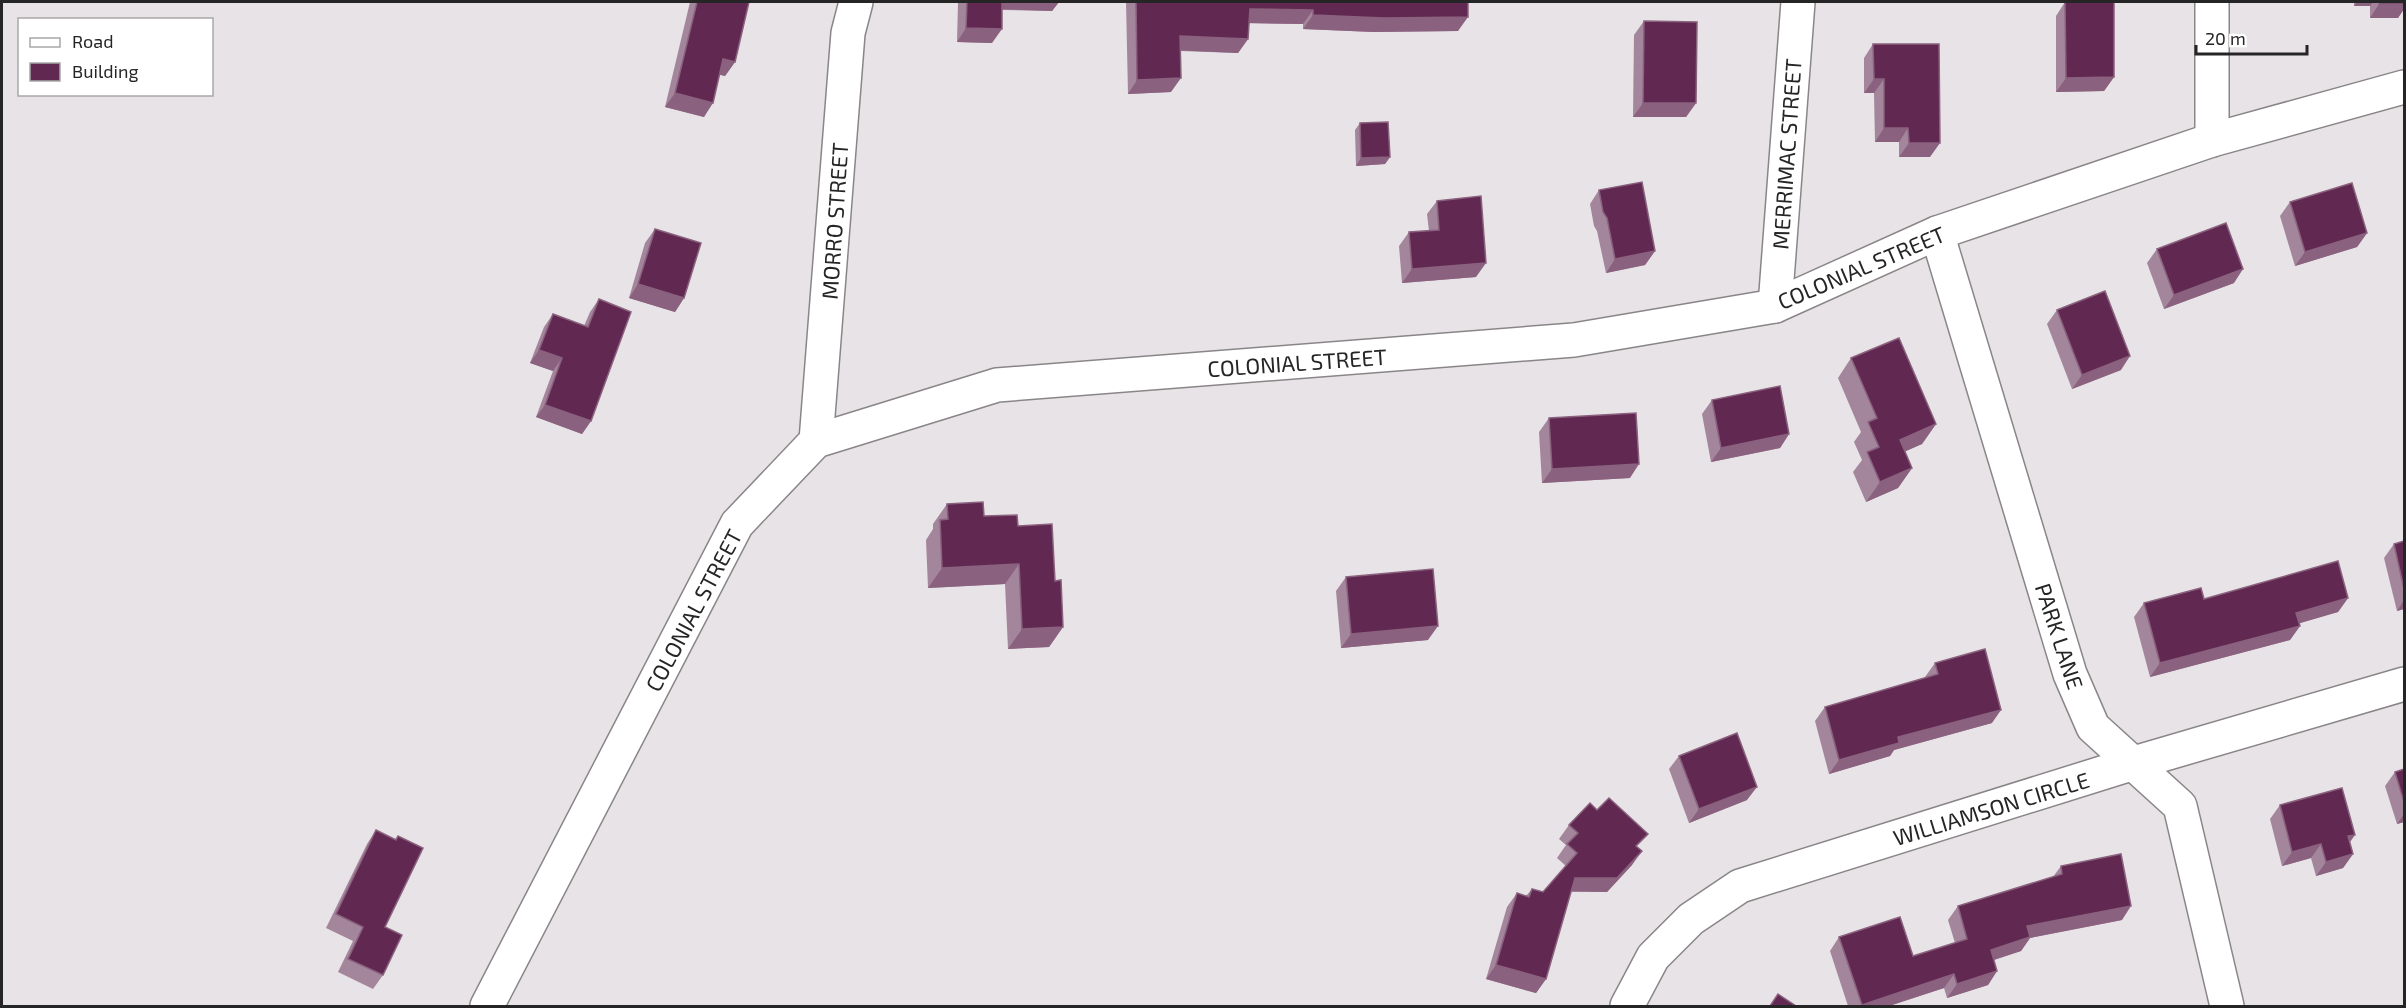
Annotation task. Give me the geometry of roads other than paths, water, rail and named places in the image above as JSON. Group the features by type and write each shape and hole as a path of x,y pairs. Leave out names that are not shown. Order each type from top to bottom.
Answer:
{"street":[{"name":"MORRO STREET","path":"816,441 848,33 856,2"},
{"name":"MERRIMAC STREET","path":"1775,306 1798,2"},
{"path":"2212,2 2212,140"},
{"name":"COLONIAL STREET","path":"487,1006 737,524 816,441 997,385 1574,340 1775,306 1937,233 2212,140 2404,87"},
{"name":"PARK LANE","path":"1937,233 2070,674 2093,727 2180,806 2228,1006"},
{"name":"WILLIAMSON CIRCLE","path":"1627,1006 1653,957 1691,919 1740,886 2134,763 2404,684"}]}
